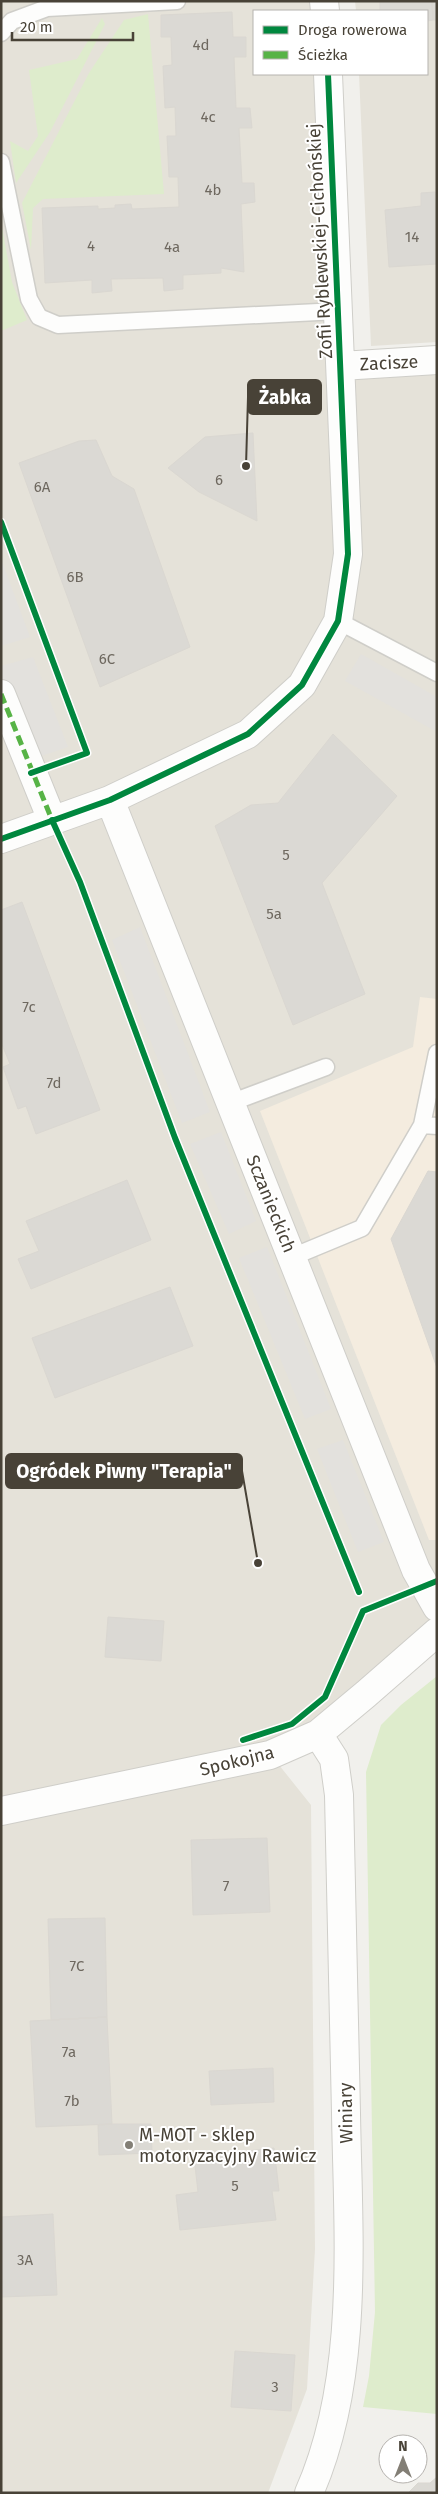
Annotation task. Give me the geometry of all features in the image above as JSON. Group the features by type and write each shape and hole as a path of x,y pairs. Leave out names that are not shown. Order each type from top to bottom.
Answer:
{"street":[{"name":"Zofii Ryblewskiej-Cichońskiej","path":"1,839 110,800 248,734 302,685 338,621 348,554 328,75"},
{"name":"Zacisze","path":"341,366 437,360"},
{"path":"1,694 52,820"},
{"name":"Sczanieckich","path":"110,800 416,1570 437,1606"},
{"name":"Spokojna","path":"1,1812 270,1755 318,1734 437,1632"},
{"name":"Winiary","path":"309,2493 318,2472 331,2430 347,2327 349,2247 339,1795 334,1759 318,1734"}],"lane":[{"path":"1,33 12,21 47,8 177,1"},
{"path":"1,162 29,299 39,317 58,324 338,311"},
{"path":"338,621 437,673"},
{"path":"292,1257 362,1228 430,1125 437,1052"},
{"path":"230,1103 326,1067"}],"shaded area":[{"path":"1,1 324,1 325,10 253,10 253,75 328,75 341,366 437,360 437,1632 271,1755 311,1805 315,2249 307,2389 268,2493 1,2493"},
{"path":"355,1 437,1 437,342 371,346 359,75 428,75 428,10 356,10"},
{"path":"1,559 30,637 1,646"},
{"path":"361,654 437,697 437,732 345,681"},
{"path":"33,657 68,747 33,759 1,681 1,666"},
{"path":"140,927 210,1112 182,1123 112,940"},
{"path":"420,997 437,999 437,1540 429,1540 260,1111 413,1047"},
{"path":"221,1132 256,1221 229,1234 190,1144"},
{"path":"267,1247 331,1409 305,1419 239,1258"},
{"path":"343,1440 384,1542 358,1552 317,1449"}],"green space":[{"path":"148,14 164,194 43,199 33,208 31,250 22,203 89,73 124,20"},
{"path":"102,18 105,24 50,132 16,183 10,141 28,151 38,136 29,70 77,59"},
{"path":"1,222 12,282 27,320 1,331"},
{"path":"437,1676 437,2414 363,2407 369,2376 375,2312 366,1772 381,1725 401,1705"}],"building":[{"path":"380,1 432,1 433,20 428,21 428,10 380,10"},
{"path":"432,1 437,1 437,20 433,20"},
{"path":"232,12 233,37 246,37 246,57 234,57 236,108 250,108 252,128 239,128 242,183 254,183 255,202 241,204 244,272 221,268 221,273 183,275 183,289 164,291 163,278 111,279 112,291 92,293 92,280 45,283 42,208 98,206 98,209 115,208 115,205 131,204 132,209 179,207 178,177 169,177 167,136 176,136 175,107 165,108 163,66 172,65 171,37 161,37 161,15"},
{"path":"435,192 437,264 389,267 385,210 421,206 421,193"},
{"path":"253,433 257,521 199,492 168,468 205,437"},
{"path":"96,440 112,476 134,489 190,647 100,687 19,463 79,441"},
{"path":"333,734 397,796 322,883 365,994 293,1025 215,826 251,805 278,803"},
{"path":"22,902 100,1110 36,1134 26,1106 18,1109 3,1067 10,1064 1,1042 1,910"},
{"path":"428,1171 437,1172 437,1368 391,1239"},
{"path":"127,1180 151,1240 31,1289 18,1259 39,1251 26,1221"},
{"path":"170,1287 193,1346 55,1398 32,1338"},
{"path":"108,1617 164,1621 161,1661 105,1657"},
{"path":"267,1838 270,1912 193,1915 191,1840"},
{"path":"105,1918 107,2017 51,2020 48,1919"},
{"path":"107,2017 112,2124 36,2127 30,2021"},
{"path":"273,2068 274,2102 211,2105 209,2071"},
{"path":"151,2124 152,2153 99,2155 98,2125"},
{"path":"274,2148 279,2191 272,2191 276,2220 180,2230 176,2195 198,2192 194,2157"},
{"path":"53,2214 57,2295 1,2297 1,2217"},
{"path":"235,2351 295,2355 291,2411 231,2407"},
{"path":"437,2477 437,2493 408,2493 417,2484 430,2483"}],"marked path":[{"path":"1,694 52,820"}],"cycle path":[{"path":"1,839 110,800 248,734 302,685 338,621 348,554 328,75"},
{"path":"1,522 87,753 31,773"},
{"path":"52,820 80,882 175,1138 359,1592"},
{"path":"243,1740 292,1724 325,1697 363,1611 437,1581"}],"place":[{"name":"Żabka","path":"246,466"},
{"name":"Ogródek Piwny \"Terapia\"","path":"258,1563"},
{"name":"M-MOT - sklep motoryzacyjny Rawicz","path":"129,2145"}]}
